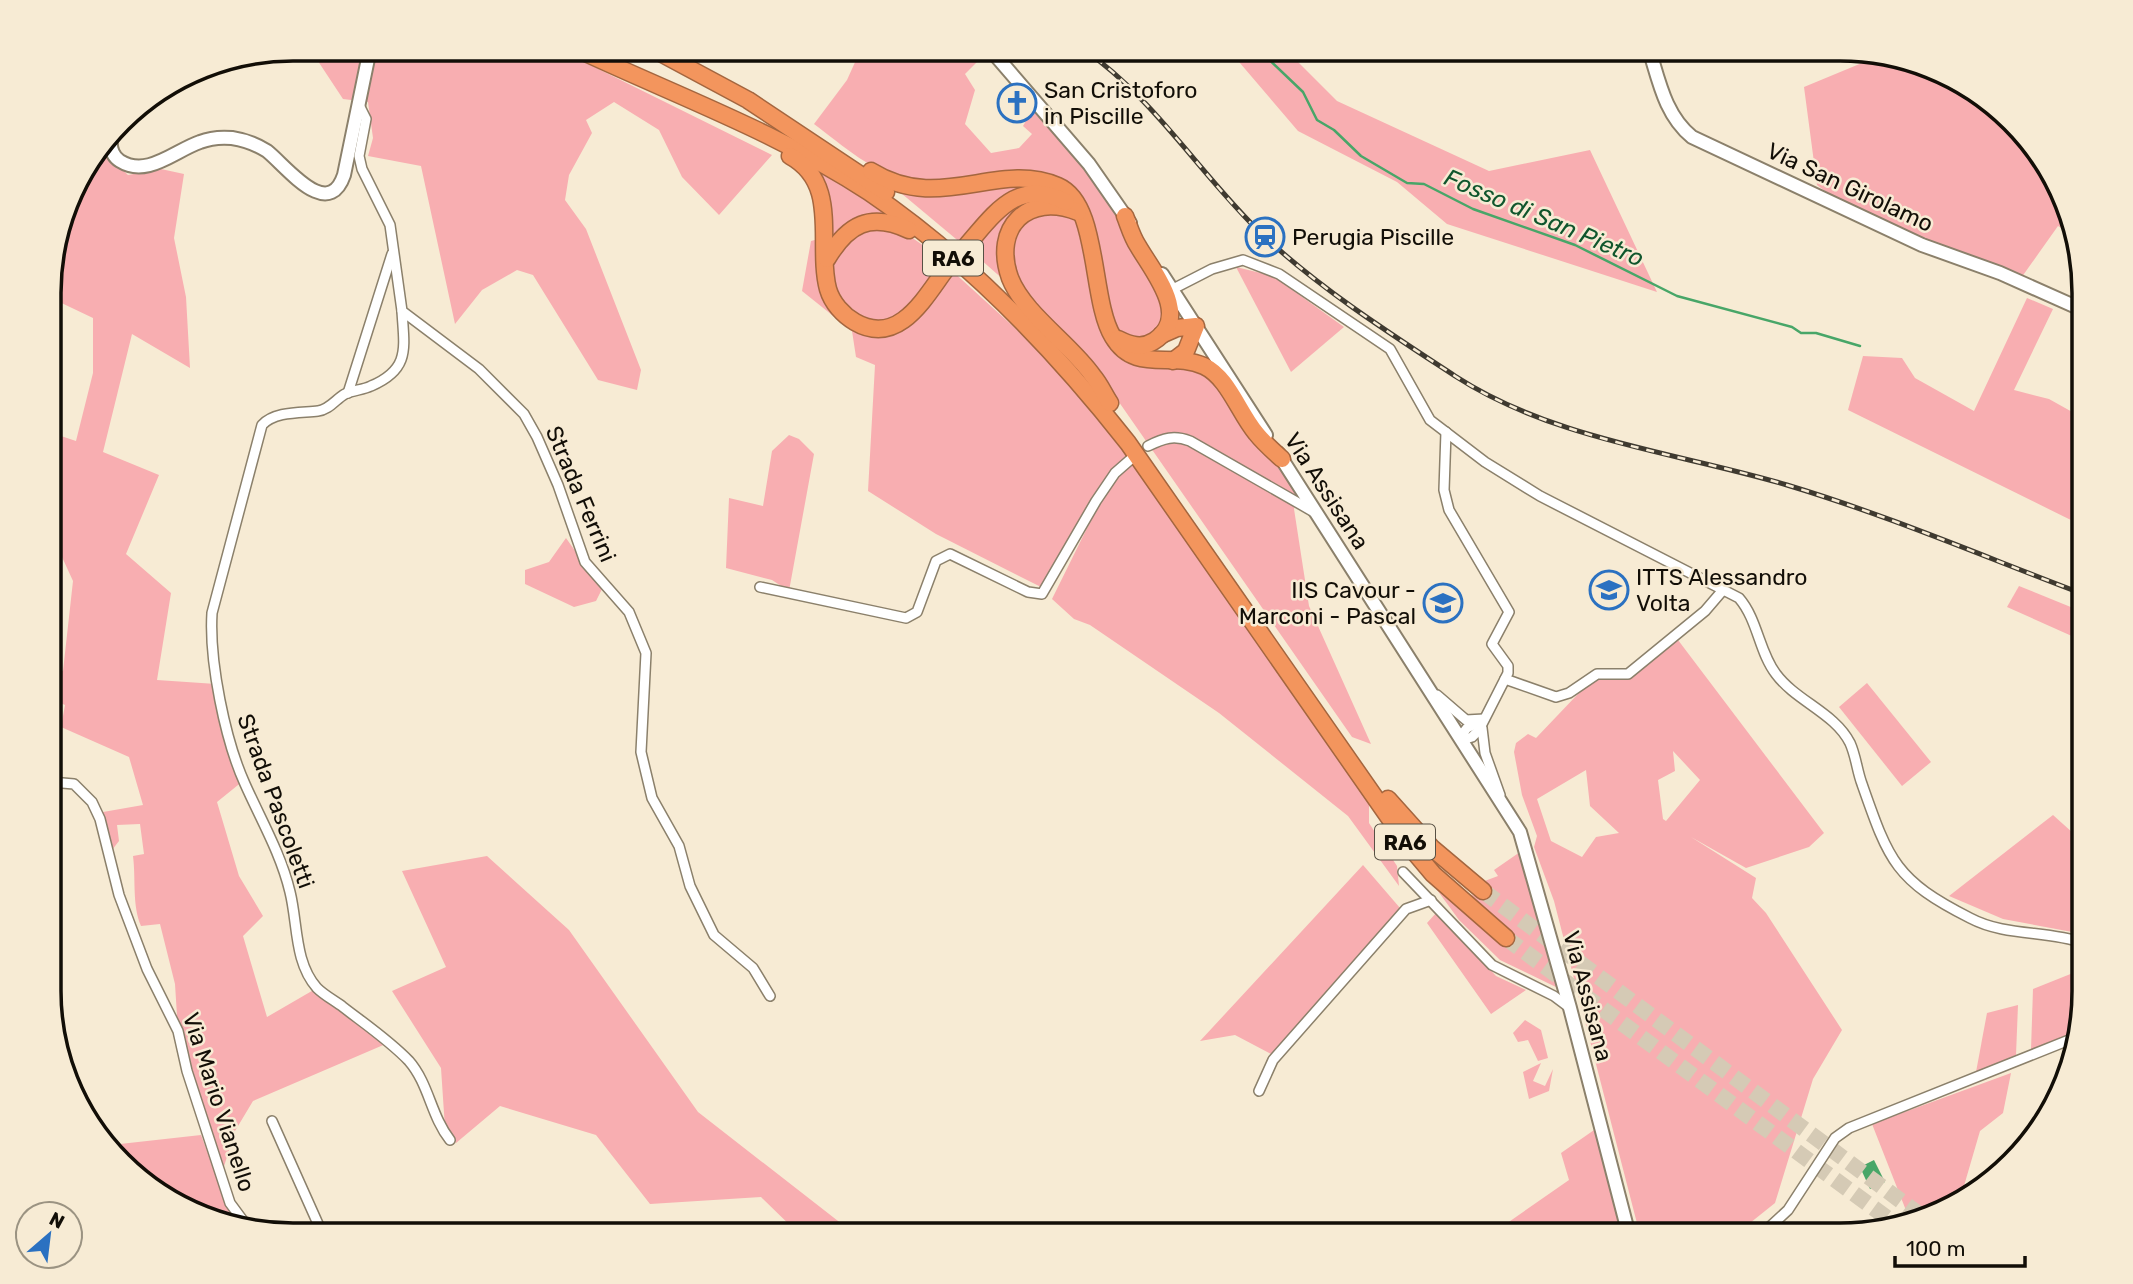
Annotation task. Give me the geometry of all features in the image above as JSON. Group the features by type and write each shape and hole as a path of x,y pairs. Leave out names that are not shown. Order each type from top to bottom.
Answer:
{"highway":[{"name":"RA6","path":"606,62 785,145 868,192 948,254 1009,309 1086,390 1233,584"},
{"name":"RA6","path":"677,62 748,100 844,162 940,234 1016,301 1110,403 1330,724 1406,842 1433,874 1506,938"},
{"path":"632,74 659,92 796,159 806,169 821,195 829,293 836,306 847,317 864,327 883,329 900,324 914,313 946,269"},
{"path":"748,100 787,118 882,178 904,185 940,190 1002,180 1044,182 1066,190 1074,198 1081,217 1105,321 1112,335 1133,357 1145,361 1190,361 1209,369 1219,378 1256,433 1282,459"},
{"path":"967,245 1008,201 1030,193 1056,197 1081,217"},
{"path":"1081,217 1054,205 1033,207 1024,212 1007,240 1007,265 1017,292 1093,375 1110,403"},
{"path":"1125,216 1136,243 1168,300 1168,323 1161,335"},
{"path":"826,261 838,241 862,224 894,223 920,238 979,289 1009,309"},
{"path":"1112,335 1126,343 1144,346 1177,328 1196,326 1186,351 1173,361"},
{"name":"RA6","path":"1330,724 1396,811 1454,868 1483,891"}],"main road":[{"name":"Via San Girolamo","path":"1652,61 1669,111 1677,125 1692,137 1922,245 2000,273 2071,305"},
{"path":"112,149 116,159 136,168 149,166 200,142 220,137 243,140 270,153 309,189 329,193 337,189 344,175 367,62"},
{"name":"Via Assisana","path":"1001,62 1089,164 1125,216 1501,799 1525,845 1626,1222"}],"street":[{"path":"358,103 366,119 359,156 362,169 390,225 402,311"},
{"path":"348,393 394,249"},
{"path":"1173,289 1194,276 1243,260 1263,266 1390,349 1430,420 1485,462 1540,496 1739,598 1749,609 1776,674 1837,726 1849,743 1881,840 1901,874 1930,897 1973,920 2008,932 2071,941"},
{"name":"Strada Pascoletti","path":"402,311 404,359 392,375 371,386 348,393 324,411 278,416 262,425 212,613 211,636 216,684 243,781 279,856 291,893 299,953 317,988 408,1061 421,1078 439,1126 450,1140"},
{"name":"Strada Ferrini","path":"402,311 479,369 524,414 537,437 558,485 584,562 629,612 646,653 640,752 652,798 679,846 690,886 714,935 753,968 770,996"},
{"path":"1446,432 1444,490 1449,510 1509,612 1492,644 1508,666 1505,679 1476,734 1461,739"},
{"path":"1148,446 1166,437 1191,441 1319,515"},
{"path":"760,587 906,618 917,612 936,561 950,554 1028,592 1042,594 1115,473 1131,459"},
{"path":"1505,679 1556,697 1569,693 1597,674 1628,674 1705,611 1723,590"},
{"path":"1423,678 1457,715 1466,720 1484,719"},
{"path":"1484,719 1482,736 1485,753 1501,799"},
{"name":"Via Mario Vianello","path":"61,783 74,784 92,802 100,819 119,895 147,969 178,1031 187,1071 230,1203 240,1216"},
{"path":"1403,872 1492,965 1554,996 1570,1008"},
{"path":"1259,1091 1273,1060 1406,909 1431,900"},
{"path":"1774,1222 1788,1210 1835,1138 1849,1128 2066,1041"},
{"path":"272,1121 318,1223"}],"shaded area":[{"path":"1239,61 1297,61 1337,101 1489,171 1590,150 1657,292 1447,224 1397,182 1298,131"},
{"path":"319,62 584,62 772,155 719,215 682,177 659,130 614,102 586,120 592,133 569,175 565,200 586,229 641,370 637,390 598,380 533,275 517,270 482,290 455,324 421,166 368,156 373,138 368,102 343,99"},
{"path":"855,62 977,62 965,74 975,90 965,124 991,153 1019,148 1032,134 1023,126 1033,109 1094,179 1120,220 1159,290 1164,323 1144,340 1119,333 1110,320 1089,208 1074,191 1058,180 1040,174 1020,172 910,182 872,166 814,124 847,80"},
{"path":"1863,63 1900,69 1956,92 1993,119 2033,164 2048,191 2062,228 2058,226 2019,281 1849,209 1817,185 1804,87"},
{"path":"107,155 128,175 161,169 184,174 174,238 186,297 190,368 132,334 103,452 159,475 126,554 171,593 157,680 216,684 243,781 217,802 239,876 263,916 243,936 267,1017 317,988 388,1043 253,1101 235,1131 221,1176 178,1031 175,984 160,924 141,926 138,918 133,856 144,854 140,824 117,825 119,841 112,850 103,812 143,805 129,757 61,727 65,705 61,703 61,671 73,581 61,555 61,436 76,441 93,373 93,318 61,303 61,294 69,233 85,191 100,164"},
{"path":"807,163 891,215 875,224 898,228 927,248 1048,358 1131,459 1369,800 1369,823 1397,866 1399,886 1348,816 1219,713 1090,625 1074,619 1052,599 1094,514 1085,512 1041,587 936,534 868,491 875,365 856,357 852,331 802,291 811,241 830,236"},
{"path":"1039,184 962,244 895,188"},
{"path":"1045,197 1019,213 1005,281 971,251 987,230 1010,210"},
{"path":"1036,209 1067,213 1076,222 1102,328 1175,364 1213,377 1278,461 1298,492 1294,509 1309,606 1371,744 1352,737 1105,382 1019,288 1008,254 1012,234"},
{"path":"1236,267 1273,276 1344,327 1291,372"},
{"path":"2027,298 2053,309 2014,390 2049,399 2071,411 2071,520 1848,410 1863,356 1902,358 1915,378 1974,411"},
{"path":"789,435 799,439 814,454 789,591 772,580 726,568 729,498 763,506 772,451"},
{"path":"566,538 602,589 596,601 574,607 525,584 525,570 549,562"},
{"path":"2019,586 2071,607 2071,636 2007,607"},
{"path":"1675,636 1824,833 1809,847 1746,868 1691,837 1756,878 1752,898 1766,913 1842,1030 1813,1079 1775,1203 1751,1222 1637,1222 1554,901 1534,847 1537,836 1522,795 1514,752 1516,743 1528,734 1536,738 1597,674 1628,674","holes":["1673,751 1700,780 1666,821 1663,819 1658,780 1675,771","1586,770 1590,806 1619,833 1596,837 1582,857 1551,841 1537,799"]},
{"path":"1867,683 1931,762 1902,786 1839,707"},
{"path":"2053,815 2071,831 2071,932 2003,919 1949,896"},
{"path":"1520,852 1558,988 1500,960 1459,920 1432,883 1508,932 1470,894 1479,898 1482,882 1498,876 1494,870"},
{"path":"487,856 569,930 698,1112 840,1223 787,1223 761,1197 650,1204 596,1135 500,1106 456,1143 445,1128 441,1068 392,991 446,967 402,871"},
{"path":"1363,865 1400,908 1273,1055 1235,1035 1200,1041"},
{"path":"1437,912 1496,976 1526,990 1491,1014 1427,923"},
{"path":"2071,974 2067,1036 2031,1050 2033,989"},
{"path":"2018,1005 2016,1055 1976,1072 1987,1013"},
{"path":"1525,1020 1541,1030 1548,1058 1538,1061 1528,1040 1518,1042 1513,1033"},
{"path":"1541,1063 1533,1081 1545,1086 1553,1069 1549,1091 1529,1099 1523,1072"},
{"path":"2011,1073 2003,1113 1980,1131 1964,1187 1914,1210 1907,1212 1872,1124"},
{"path":"1597,1128 1622,1222 1508,1222 1569,1180 1561,1153"},
{"path":"201,1135 227,1204 236,1216 177,1192 152,1175 119,1144"},
{"path":"1874,1160 1885,1182 1870,1189 1860,1167"}],"waterway":[{"name":"Fosso di San Pietro","path":"1271,61 1303,92 1317,120 1334,130 1361,156 1407,183 1424,184 1473,209 1575,245 1677,296 1792,327 1801,333 1816,333 1860,346"}],"tunnel":[{"path":"1483,891 1913,1210"},
{"path":"1506,938 1887,1218"}],"railway":[{"path":"1099,61 1133,91 1243,215 1288,257 1382,328 1493,398 1574,430 1745,473 1824,497 2071,589"}],"place":[{"name":"San Cristoforo in Piscille","path":"1017,103"},
{"name":"Perugia Piscille","path":"1265,237"},
{"name":"ITTS Alessandro Volta","path":"1609,590"},
{"name":"IIS Cavour - Marconi - Pascal","path":"1443,603"}]}
